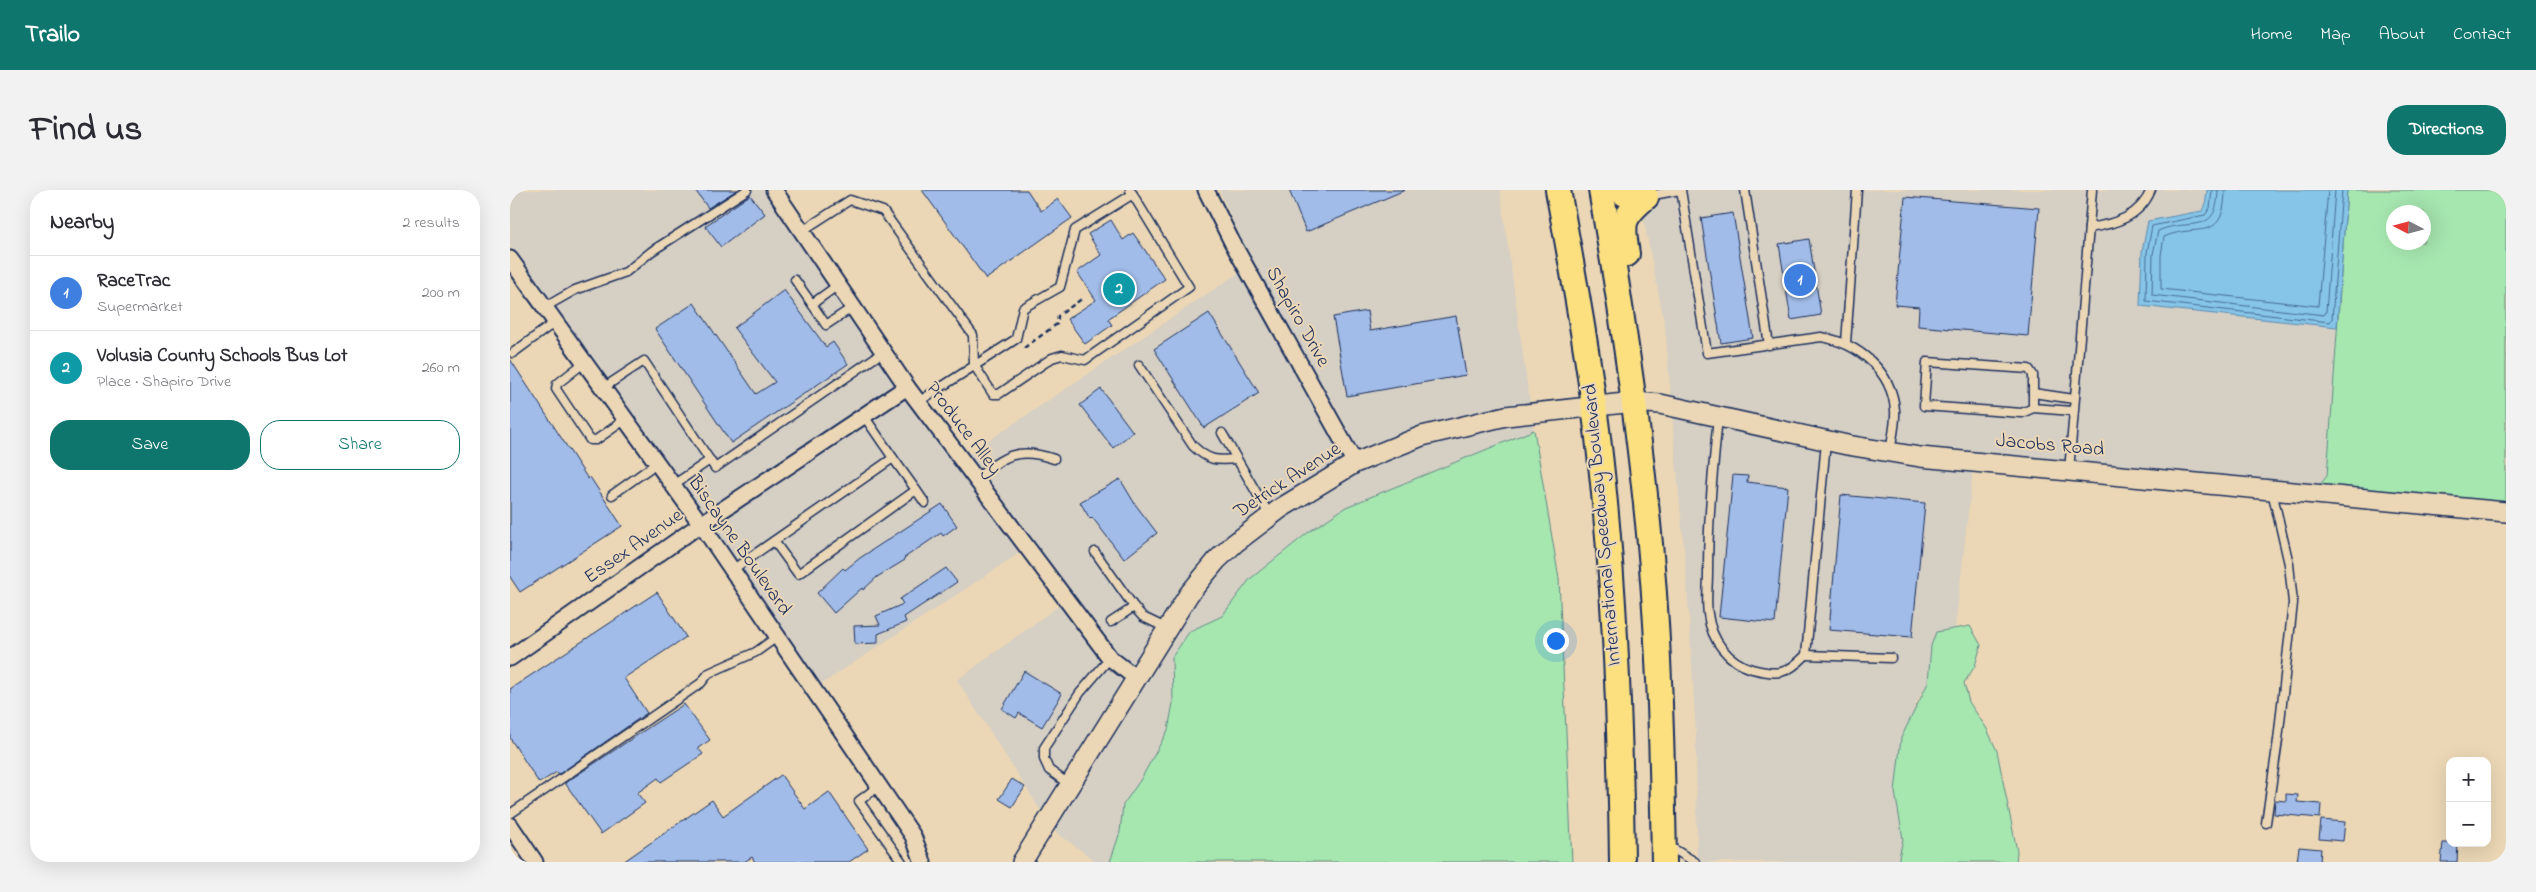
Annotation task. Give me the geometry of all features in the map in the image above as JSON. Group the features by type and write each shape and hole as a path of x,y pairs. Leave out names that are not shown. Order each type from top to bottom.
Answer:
{"main road":[{"name":"International Speedway Boulevard","path":"1558,190 1594,406 1614,625 1622,862"},
{"name":"International Speedway Boulevard","path":"1601,190 1628,355 1646,506 1661,712 1664,852"},
{"path":"1619,190 1625,194 1646,197"},
{"path":"1628,355 1636,313 1622,226 1626,215 1646,197"}],"street":[{"name":"Produce Alley","path":"774,190 918,402 1110,658 1136,678"},
{"name":"Shapiro Drive","path":"1206,190 1232,242 1355,463"},
{"name":"Biscayne Boulevard","path":"510,259 701,524 913,836 923,862"},
{"name":"Essex Avenue","path":"510,658 701,524 907,387"},
{"name":"Jacobs Road","path":"1594,406 1634,402 1660,404 1718,415 1826,440 1940,459 2506,512"},
{"name":"Detrick Avenue","path":"1022,862 1189,594 1217,560 1270,516 1355,463 1422,436 1497,418 1594,406"},
{"path":"510,825 536,862"}],"lane":[{"path":"545,307 576,290 626,272 652,251 747,190"},
{"path":"1646,197 1681,190 1707,353 1822,337 1854,347 1875,365 1890,387 1895,411 1890,452"},
{"path":"1745,190 1769,345"},
{"path":"1846,343 1857,190"},
{"path":"2069,471 2092,190"},
{"path":"2089,228 2116,224 2133,214 2147,200 2151,190"},
{"path":"802,231 850,200 883,211 973,335 974,364 993,394 999,394 1052,358 1062,355 1085,360 1189,287 1131,192 1075,230 1060,287 1022,308 1016,339 974,364 918,402"},
{"path":"795,280 826,325 853,308"},
{"path":"812,304 838,285"},
{"path":"513,353 555,322"},
{"path":"603,388 644,361 715,468 883,352"},
{"path":"585,362 557,384 556,389 590,440 596,440 626,419"},
{"path":"2033,408 2033,375 2029,369 1927,362 1924,406 2022,414 2033,408 2073,411"},
{"path":"1139,365 1193,446 1203,456 1215,461 1237,459"},
{"path":"2033,393 2074,399"},
{"path":"1718,415 1708,518 1708,615 1715,636 1725,654 1737,665 1766,673 1780,673 1791,670 1806,656 1826,440"},
{"path":"864,416 925,503"},
{"path":"1222,433 1270,516"},
{"path":"976,479 996,463 1020,452 1037,453 1054,459"},
{"path":"732,570 892,458"},
{"path":"673,485 710,460"},
{"path":"612,496 657,463"},
{"path":"774,541 798,574 916,490"},
{"path":"2266,823 2281,722 2293,603 2290,564 2272,491"},
{"path":"1095,552 1143,617 1168,629"},
{"path":"1111,622 1134,607"},
{"path":"510,814 701,683 709,673 756,652 777,637"},
{"path":"1806,656 1891,658"},
{"path":"1071,785 1049,770 1044,759 1044,748 1080,693 1110,658"},
{"path":"879,786 859,801 902,862"},
{"path":"1664,852 1695,862"}],"shaded area":[{"path":"510,190 764,190 896,385 703,513 510,246"},
{"path":"1219,190 1500,190 1530,405 1359,453 1244,246"},
{"path":"1651,190 2207,190 2205,207 2202,211 2148,222 2140,306 2337,327 2327,476 2318,487 1921,449 1849,437 1671,398 1665,326 1642,211"},
{"path":"1240,272 1344,461 1275,503 1134,667 1116,653 967,455"},
{"path":"905,398 1021,552 820,685 712,526"},
{"path":"1672,414 1973,470 1955,628 1936,632 1931,646 1928,683 1916,703 1895,792 1903,839 1898,862 1697,862 1696,733 1687,583"},
{"path":"1532,420 1534,430 1346,507 1310,531 1250,579 1222,616 1190,631 1172,657 1173,703 1168,730 1141,779 1123,805 1120,832 1110,862 1097,862 1053,830 1197,599 1223,565 1241,549 1286,514 1359,470 1425,443 1508,423"},
{"path":"1060,605 1103,662 1126,680 1043,814 957,680"}],"green space":[{"path":"2347,190 2506,190 2506,505 2318,487 2327,476"},
{"path":"1534,430 1559,579 1572,862 1110,862 1120,832 1123,805 1141,779 1168,730 1173,703 1172,657 1190,631 1222,616 1250,579 1310,531 1346,507"},
{"path":"1970,626 1981,645 1975,666 1964,683 1969,702 1987,729 1997,751 2017,851 2016,862 1898,862 1903,839 1895,792 1901,738 1928,683 1931,646 1936,632"}],"water":[{"path":"2207,190 2347,190 2337,327 2140,306 2142,252 2148,221 2202,211 2205,207"}],"building":[{"path":"695,190 737,190 708,208"},
{"path":"922,190 1027,190 1041,211 1058,199 1072,218 986,279"},
{"path":"1289,190 1405,190 1306,232"},
{"path":"750,195 765,214 721,247 705,226"},
{"path":"1905,197 2039,208 2028,336 1918,326 1919,307 1895,305"},
{"path":"1733,213 1753,338 1721,343 1701,218"},
{"path":"1111,220 1123,240 1133,233 1165,279 1108,319 1112,325 1085,344 1067,319 1096,300 1077,272 1101,255 1088,234"},
{"path":"1809,239 1821,315 1791,320 1779,244"},
{"path":"784,290 826,347 833,342 848,364 731,443 655,329 694,303 756,394 775,382 734,328"},
{"path":"1367,311 1370,331 1456,316 1466,375 1347,396 1333,317"},
{"path":"1209,313 1259,393 1204,428 1154,349"},
{"path":"510,359 588,479 590,477 622,526 520,592 510,577"},
{"path":"1101,389 1133,432 1113,448 1080,405"},
{"path":"1733,475 1748,476 1747,482 1788,487 1775,623 1719,617"},
{"path":"1120,479 1135,504 1157,533 1124,559 1092,517 1090,519 1080,502"},
{"path":"1841,495 1925,503 1912,637 1829,630"},
{"path":"942,504 957,526 943,536 941,533 904,558 905,560 877,577 834,613 817,593 843,568 845,570"},
{"path":"946,568 957,582 904,617 906,622 878,634 878,643 855,644 854,626 880,625 876,616 903,604 900,599"},
{"path":"657,592 686,637 624,678 647,713 559,774 557,772 539,783 510,738 510,689"},
{"path":"1024,671 1062,694 1042,727 1019,713 1016,718 1002,709"},
{"path":"684,704 710,740 698,748 703,754 661,782 658,778 637,793 645,803 601,834 565,783"},
{"path":"781,775 805,809 829,792 868,849 849,862 755,862 752,857 744,862 623,862 712,800 723,816"},
{"path":"1012,779 1025,787 1012,807 999,799"},
{"path":"2286,794 2298,795 2297,802 2321,804 2320,818 2274,814 2275,800 2286,801"},
{"path":"2321,820 2345,822 2343,841 2319,839"},
{"path":"2443,843 2446,843 2446,847 2458,847 2457,862 2441,862"},
{"path":"2299,847 2321,849 2320,862 2297,862"}],"place":[{"name":"RaceTrac","path":"1800,280"},
{"name":"Volusia County Schools Bus Lot","path":"1119,289"}]}
